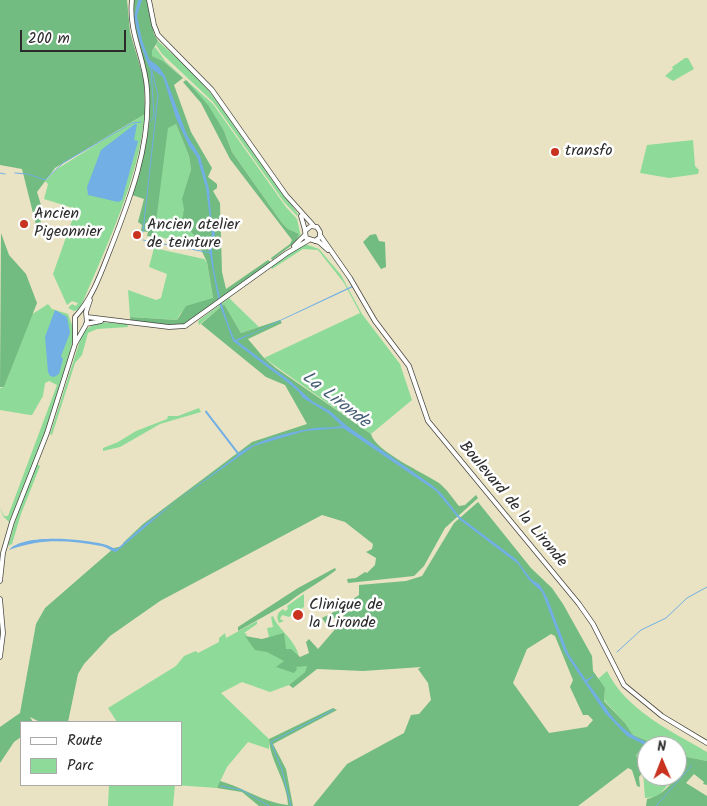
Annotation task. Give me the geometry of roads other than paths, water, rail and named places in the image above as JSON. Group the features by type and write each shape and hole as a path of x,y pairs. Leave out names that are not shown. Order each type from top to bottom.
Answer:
{"street":[{"path":"76,344 75,317 79,314 93,288 132,190 147,126 147,88 132,26 132,0"},
{"path":"79,314 116,321 183,326 216,306 286,253 309,240 315,241 320,235 318,228 299,212 212,90 158,35 149,0"},
{"path":"299,212 309,240"},
{"path":"286,253 313,225"},
{"name":"Boulevard de la Lironde","path":"320,235 350,278 375,321 409,366 428,421 586,613 605,646 622,682 662,716 707,743"},
{"name":"Boulevard de la Lironde","path":"315,241 332,253"},
{"path":"0,581 4,553 12,522 48,433 76,344 86,324 93,288"},
{"path":"75,322 80,326 116,321"},
{"path":"0,599 2,633 0,657"}],"water":[{"path":"138,0 142,0 137,16 142,40 149,59 159,67 165,76 187,135 200,156 209,189 212,227 215,233 212,254 216,279 235,340 352,286 237,341 290,381 312,401 330,411 347,426 432,485 441,493 460,517 516,559 531,579 540,585 547,597 568,653 586,680 596,674 587,682 609,712 623,728 637,737 637,741 627,736 605,713 565,653 542,592 529,580 518,564 460,520 436,491 343,428 305,431 254,446 175,502 116,552 101,546 55,541 33,543 9,550 27,541 40,539 68,539 94,542 117,549 144,525 238,455 205,412 206,410 239,453 265,440 285,434 314,428 342,426 328,413 303,398 287,382 233,341 219,303 208,245 212,235 206,188 197,157 189,146 176,118 163,77 149,67 140,43 134,17"},
{"path":"137,124 134,140 138,141 122,200 118,202 88,195 87,187 101,150"},
{"path":"55,310 67,317 70,333 61,356 63,359 59,374 54,377 50,376 48,372 45,337"}],"waterway":[{"path":"143,232 158,95 151,67"},
{"path":"151,69 154,116 151,121"},
{"path":"15,173 28,174 45,180 63,163 132,123 141,122"},
{"path":"0,173 5,174"},
{"path":"143,240 211,253"},
{"path":"617,652 641,630 666,618 687,598 707,587"},
{"path":"291,806 282,770 271,742 333,710"},
{"path":"656,806 692,765"},
{"path":"221,786 242,790 269,806"}],"place":[{"name":"transfo","path":"555,152"},
{"name":"Ancien Pigeonnier","path":"24,224"},
{"name":"Ancien atelier de teinture","path":"137,235"},
{"name":"Clinique de la Lironde","path":"298,615"}],"water label":[{"name":"La Lironde","path":"335,401"}]}
